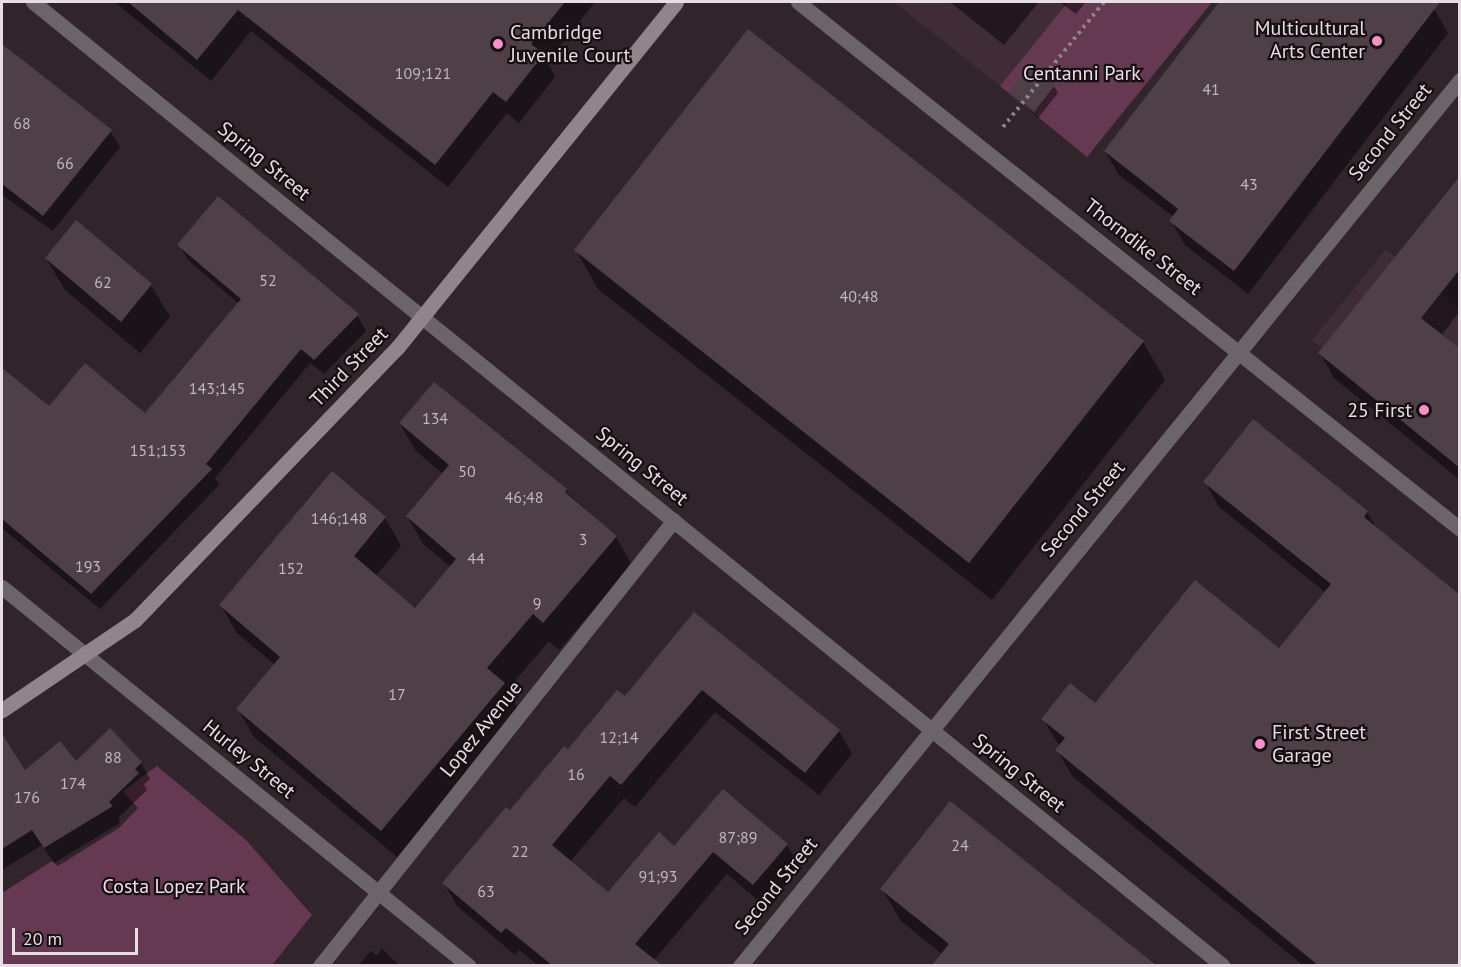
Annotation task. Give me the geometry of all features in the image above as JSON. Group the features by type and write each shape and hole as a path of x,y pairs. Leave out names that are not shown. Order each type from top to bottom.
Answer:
{"main road":[{"name":"Third Street","path":"2,710 135,620 425,316 676,2"}],"street":[{"name":"Spring Street","path":"33,2 425,316 1223,966"},
{"name":"Thorndike Street","path":"798,2 1240,351 1460,529"},
{"name":"Second Street","path":"740,966 930,727 1460,80"},
{"name":"Lopez Avenue","path":"320,966 675,520"},
{"name":"Hurley Street","path":"2,587 82,654 380,890 469,966"}],"path":[{"path":"985,149 1104,2"}],"shaded area":[{"path":"894,2 1068,2 1000,86"},
{"name":"25 First","path":"1386,249 1459,309 1459,461 1312,340"}],"green space":[{"name":"Centanni Park","path":"1068,2 1212,2 1087,157 1000,86"},
{"name":"Costa Lopez Park","path":"157,766 246,840 312,915 272,965 2,965 2,893 52,861 58,866 119,828 138,808 123,791"}],"building":[{"path":"128,2 565,2 531,44 544,54 506,102 493,92 435,165 238,10 197,60"},
{"path":"1219,2 1440,2 1234,271 1169,221 1178,209 1104,151"},
{"path":"748,29 1144,341 969,563 574,250"},
{"path":"2,44 112,130 43,216 2,184"},
{"path":"1029,66 1055,85 1034,112 1009,92"},
{"name":"25 First","path":"1460,176 1460,269 1421,318 1460,349 1460,468 1318,353"},
{"path":"218,196 359,314 314,360 301,349 206,464 212,469 91,594 2,519 2,368 49,406 85,363 145,413 241,299 177,245"},
{"path":"76,220 152,284 121,322 45,258"},
{"path":"434,382 567,489 565,492 617,536 543,623 533,614 487,668 505,683 381,831 236,709 280,657 219,605 332,471 386,517 354,556 415,608 456,559 406,516 449,465 399,423"},
{"name":"First Street Garage","path":"1253,419 1368,511 1364,517 1460,595 1460,966 1319,966 1055,750 1065,738 1041,719 1070,683 1095,703 1195,580 1279,648 1331,584 1203,482"},
{"path":"694,612 840,730 805,773 702,690 621,785 610,776 552,845 608,892 659,832 674,846 723,789 788,844 753,885 713,852 635,944 663,966 553,966 506,928 501,933 442,883 506,807 510,810 564,746 568,749 617,690 625,696"},
{"path":"110,728 142,762 135,769 139,773 109,802 113,806 44,848 32,830 2,849 2,734 25,770 60,741 76,761"},
{"path":"950,801 1157,966 931,966 949,944 880,889"}],"place":[{"name":"Multicultural Arts Center","path":"1377,41"},
{"name":"Cambridge Juvenile Court","path":"498,44"},
{"name":"25 First","path":"1424,410"},
{"name":"First Street Garage","path":"1260,744"}]}
